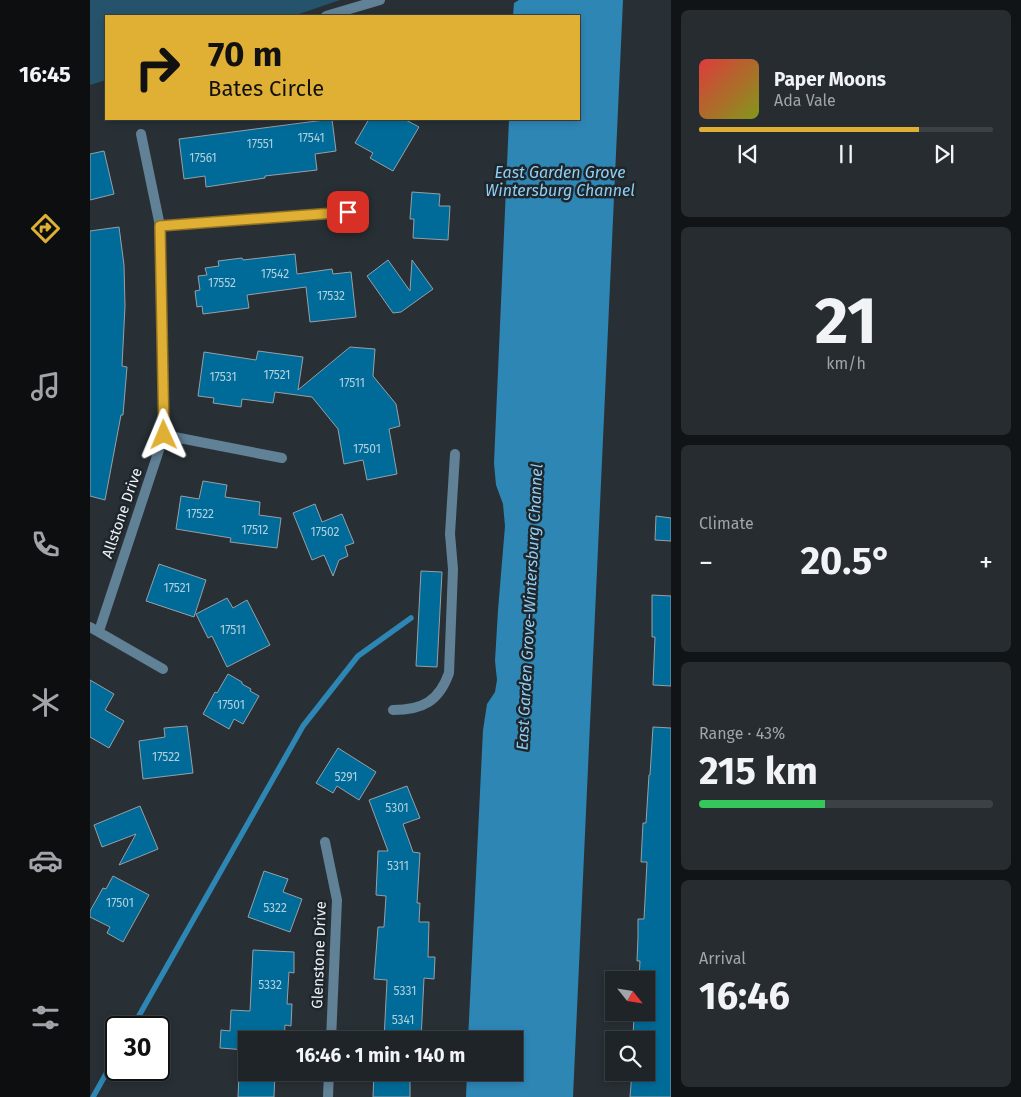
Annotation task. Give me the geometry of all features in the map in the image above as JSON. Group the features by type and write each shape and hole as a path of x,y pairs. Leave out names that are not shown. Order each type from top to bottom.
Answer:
{"street":[{"path":"329,15 380,0"},
{"name":"Allstone Drive","path":"94,629 164,435 160,226 141,134"},
{"path":"160,226 348,212"},
{"path":"164,435 282,458"},
{"path":"393,710 407,710 423,706 444,687 449,673 453,569 450,534 455,454"},
{"path":"94,629 163,669"},
{"name":"Glenstone Drive","path":"325,842 337,900 330,1031"},
{"path":"328,1097 329,1081"}],"shaded area":[{"path":"90,0 340,0 296,15 105,15 105,80 90,85"}],"water":[{"name":"East Garden Grove Wintersburg Channel","path":"519,0 623,0 573,1097 466,1097 467,1081 523,1081 523,1031 468,1031 483,730 487,704 495,692 497,680 495,661 505,526 503,504 496,485 494,463 509,120 580,120 580,15 513,15 514,3"}],"building":[{"path":"332,120 336,151 315,154 317,170 265,176 265,178 206,187 205,176 184,179 179,139"},
{"path":"368,120 406,120 419,127 393,171 370,158 373,153 355,143"},
{"path":"104,151 114,194 90,200 90,154"},
{"path":"412,192 440,194 439,206 450,206 448,240 413,238 414,219 410,219"},
{"path":"119,227 124,265 125,306 122,366 127,367 123,415 121,415 105,500 90,496 90,231"},
{"path":"295,254 297,274 332,269 333,274 351,272 356,317 310,322 306,287 247,295 249,308 203,314 202,306 197,307 195,291 200,290 198,276 207,275 205,268 219,266 218,261"},
{"path":"388,260 410,291 412,260 433,289 401,312 393,313 367,276"},
{"path":"350,347 375,349 373,376 396,404 400,426 389,429 397,474 367,480 363,460 344,464 338,429 312,397 275,392 273,403 242,399 241,407 213,403 214,398 198,396 204,352 256,360 258,351 303,357 298,390"},
{"path":"203,481 227,485 225,497 260,502 259,515 281,518 277,548 230,542 231,538 176,529 181,496 199,499"},
{"path":"315,504 322,522 342,514 354,543 345,546 348,556 339,560 333,576 324,555 312,560 293,513"},
{"path":"656,516 671,518 671,541 655,540"},
{"path":"159,564 206,580 194,617 146,601"},
{"path":"421,571 442,572 437,667 416,666"},
{"path":"652,595 671,596 671,686 653,685 655,637 652,637"},
{"path":"227,598 233,608 247,600 270,645 227,667 212,636 208,638 196,614"},
{"path":"228,674 242,682 242,684 251,689 250,691 259,696 243,724 234,719 229,729 203,714"},
{"path":"90,680 114,694 105,710 124,721 109,748 90,737"},
{"path":"187,726 193,773 143,779 139,741 165,737 164,728"},
{"path":"653,727 671,728 671,1097 630,1097 631,1081 655,1081 655,1031 633,1031 634,1021 655,1021 655,971 639,971 640,961 637,961 638,919 644,919 647,862 641,862 643,823 646,823"},
{"path":"338,748 376,772 359,800 337,786 333,793 316,783"},
{"path":"407,786 420,818 403,824 413,852 420,853 417,903 420,903 419,922 429,922 428,957 435,957 434,979 424,978 421,1031 384,1031 387,980 374,979 378,927 384,927 386,896 376,895 378,851 388,851 369,800"},
{"path":"140,806 158,849 119,865 136,834 102,847 94,825"},
{"path":"264,871 288,879 283,892 302,899 290,932 248,917"},
{"path":"113,876 149,895 123,942 107,933 110,927 90,917 90,911 103,888 106,889"},
{"path":"253,950 294,952 294,973 289,972 287,1004 292,1004 291,1026 285,1025 285,1031 238,1031 238,1049 220,1048 221,1030 230,1031 231,1010 250,1011"},
{"path":"239,1081 275,1081 274,1097 238,1097"},
{"path":"374,1081 410,1081 410,1097 373,1097"}],"waterway":[{"path":"139,1016 303,726 358,656 411,618"},
{"path":"93,1097 105,1076"}],"route":[{"path":"164,435 160,226 348,212"}],"water label":[{"name":"East Garden Grove-Wintersburg Channel","path":"529,607"}]}
